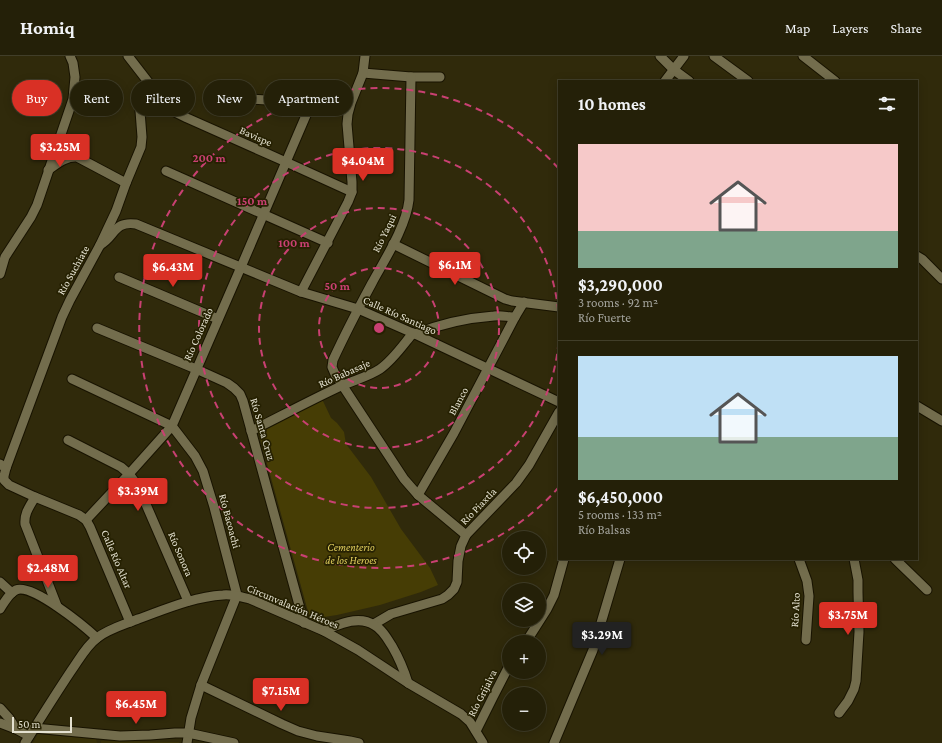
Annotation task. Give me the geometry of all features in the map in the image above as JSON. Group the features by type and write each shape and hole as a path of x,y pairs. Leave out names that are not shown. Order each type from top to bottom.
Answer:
{"street":[{"path":"0,274 5,257 31,218 37,206 73,99 75,77 73,63 70,56"},
{"name":"Bavispe","path":"128,56 146,80"},
{"path":"301,292 328,243 352,192 347,124 351,103 363,73 365,56"},
{"path":"660,56 674,70 688,80"},
{"path":"666,80 684,56"},
{"path":"714,56 747,80"},
{"path":"804,56 833,80"},
{"path":"363,73 412,77 440,77"},
{"name":"Río Yaqui","path":"412,77 408,210 393,244 358,309 333,360 332,368 404,479 418,495 466,535"},
{"name":"Río Colorado","path":"86,520 130,474 172,426 307,113 307,108 304,103 256,99"},
{"name":"Río Suchiate","path":"3,466 62,317 116,211 142,142 140,116"},
{"name":"Bavispe","path":"183,116 352,192"},
{"path":"48,170 66,159 77,157 126,183"},
{"path":"166,171 328,243"},
{"name":"Calle Río Santiago","path":"100,245 106,242 122,224 136,224 301,292 358,309 489,368 558,402"},
{"path":"393,244 505,299 558,307"},
{"path":"918,257 942,279"},
{"path":"119,277 218,319"},
{"name":"Blanco","path":"418,495 454,433 524,302"},
{"path":"414,334 434,327 464,320 495,316 515,317"},
{"name":"Río Santa Cruz","path":"97,328 227,383 240,394 304,623"},
{"name":"Río Babasaje","path":"251,431 342,385 370,375 381,369 414,334"},
{"name":"Río Bacoachi","path":"72,379 172,426 195,456 202,471 214,508 237,595"},
{"path":"918,407 942,421"},
{"name":"Río Piaxtla","path":"374,624 391,614 442,599 454,589 457,582 458,561 461,546 466,535 516,483 529,465 558,414"},
{"name":"Río Sonora","path":"68,440 121,467 130,474 138,486 188,601"},
{"path":"3,466 4,480 6,483 79,515 86,520"},
{"path":"35,497 25,514 25,524 57,606"},
{"name":"Calle Río Altar","path":"86,520 130,622"},
{"path":"530,635 554,595 564,560"},
{"path":"554,743 594,650 620,560"},
{"name":"Río Alto","path":"799,560 807,581 809,596 806,640"},
{"path":"839,714 854,689 856,680 859,632 858,580 854,560"},
{"path":"896,560 927,590"},
{"path":"0,582 12,593"},
{"path":"0,609 12,593 17,590 23,589 30,591 57,606 97,638"},
{"name":"Circunvalación Héroes","path":"29,736 84,652 97,638 106,632 130,622 188,601 223,595 237,595 250,599 324,631 358,650 461,714 470,722 484,743"},
{"path":"187,743 191,718 201,685 237,595"},
{"path":"324,631 350,621 362,621 374,624 383,632 390,642 404,669 408,682"},
{"name":"Río Grijalva","path":"476,731 502,679"},
{"path":"201,685 282,724 298,730 315,740 350,741 360,743"},
{"path":"0,708 16,729"},
{"path":"0,723 29,736 150,736 188,733 234,743"}],"shaded area":[{"path":"38,734 96,739 97,743 33,743"},
{"path":"101,741 179,742 179,743 101,743"}],"green space":[{"name":"Cementerio de los Heroes","path":"322,399 331,418 344,432 346,444 371,477 401,529 430,568 438,585 380,605 337,615 324,617 309,615 255,420 294,411"}]}
